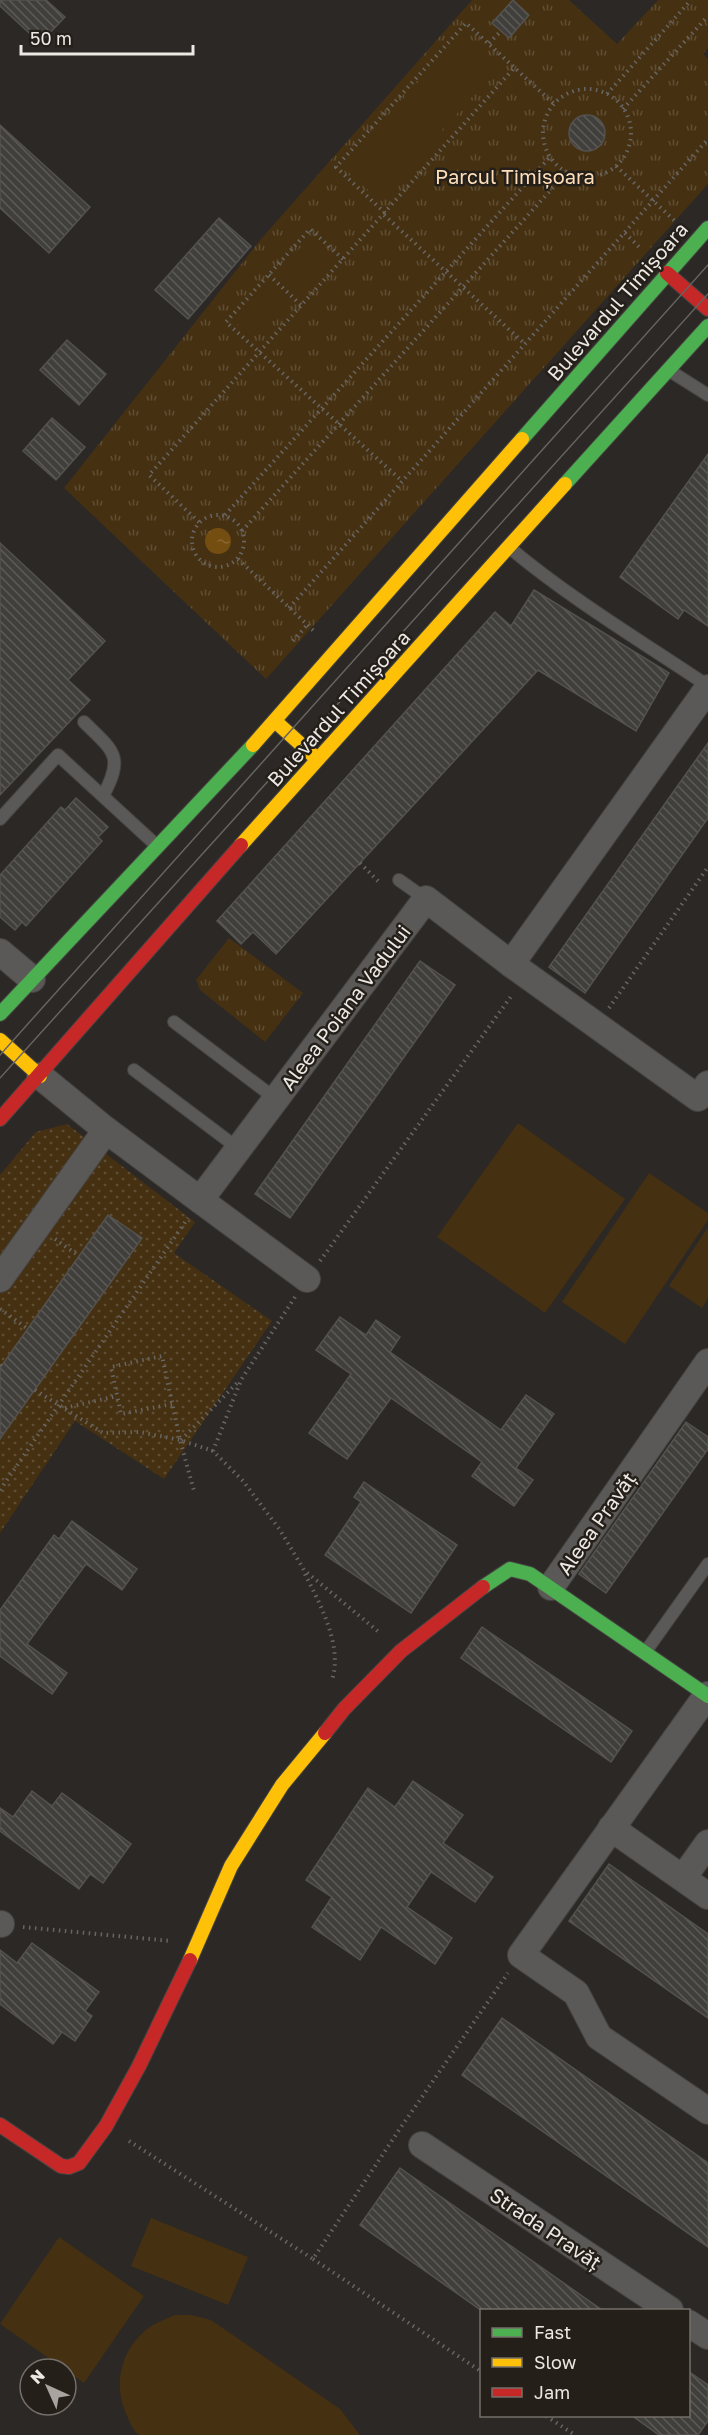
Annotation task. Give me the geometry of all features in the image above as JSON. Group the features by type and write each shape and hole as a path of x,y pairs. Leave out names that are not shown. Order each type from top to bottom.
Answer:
{"main road":[{"name":"Bulevardul Timișoara","path":"0,1014 275,721 708,228"},
{"path":"667,273 708,309"},
{"name":"Bulevardul Timișoara","path":"0,1119 317,759 708,326"},
{"path":"275,721 317,759"},
{"path":"0,1040 40,1076"},
{"path":"0,2125 61,2166 69,2167 79,2163 106,2126 139,2066 198,1944 231,1866 282,1785 344,1709 401,1650 496,1576 510,1569 530,1574 551,1587"},
{"name":"Aleea Pravăț","path":"551,1587 707,1696"}],"street":[{"path":"518,970 708,687"},
{"path":"426,899 518,970 698,1098 708,1084"},
{"name":"Aleea Poiana Vadului","path":"200,1200 426,899"},
{"path":"0,952 32,979"},
{"path":"40,1076 106,1130 307,1279"},
{"path":"0,1280 106,1130"},
{"name":"Aleea Pravăț","path":"551,1587 708,1362"},
{"name":"Aleea Pravăț","path":"521,1955 707,1696"},
{"path":"611,1828 708,1896"},
{"path":"683,1878 708,1843"},
{"path":"521,1955 576,1993 599,2037 708,2111"},
{"name":"Strada Pravăț","path":"422,2145 668,2309"},
{"path":"690,2324 708,2336"}],"lane":[{"path":"669,370 708,395"},
{"path":"509,547 532,567 708,687"},
{"path":"84,722 107,745 114,756 115,770 103,796"},
{"path":"0,819 58,755 157,846"},
{"path":"399,880 426,899"},
{"path":"174,1022 276,1099"},
{"path":"134,1070 239,1149"},
{"path":"645,1652 708,1564"}],"path":[{"path":"607,94 691,0"},
{"path":"624,109 708,16"},
{"path":"525,344 336,167 466,23 554,104"},
{"path":"489,44 501,31"},
{"path":"199,522 149,475 515,67"},
{"path":"578,90 592,90 607,94 617,101 624,109 630,124 631,138 624,157 616,166 596,176 582,177 557,166 550,157 544,142 543,129 547,115 554,104 565,95 578,90"},
{"path":"289,608 708,139"},
{"path":"225,516 550,157"},
{"path":"616,166 679,225"},
{"path":"242,531 567,172"},
{"path":"343,259 310,230 226,322 402,482"},
{"path":"624,233 639,247"},
{"path":"269,275 302,305"},
{"path":"211,516 225,516 237,522 242,531 244,548 238,559 226,567 219,568 200,560 195,555 192,542 199,522 211,516"},
{"path":"238,559 336,653"},
{"path":"293,641 307,625"},
{"path":"360,863 388,891"},
{"path":"597,1026 708,867"},
{"path":"213,1451 241,1380 307,1279 518,970"},
{"path":"0,1490 200,1200"},
{"path":"0,1309 28,1329"},
{"path":"172,1404 122,1414 111,1366 162,1356 180,1440 194,1491"},
{"path":"180,1440 241,1380"},
{"path":"35,1390 103,1433 140,1432 180,1440 213,1451 243,1481 280,1530 304,1570 322,1610 335,1653 335,1672 332,1682"},
{"path":"64,1408 117,1396"},
{"path":"304,1570 401,1650"},
{"path":"1,1924 198,1944"},
{"path":"313,2259 521,1955"},
{"path":"106,2126 313,2259 480,2371"},
{"path":"549,2417 575,2435"}],"green space":[{"name":"Parcul Timișoara","path":"472,0 569,0 617,44 658,0 708,0 708,48 703,54 708,59 708,184 266,679 64,488 261,239"},
{"path":"460,36 497,69 379,200 342,166"},
{"path":"311,236 329,253 293,292 275,275"},
{"path":"271,280 289,297 251,337 233,320"},
{"path":"229,938 303,993 265,1042 200,990 196,980"},
{"path":"518,1123 625,1199 545,1313 437,1237"},
{"path":"67,1124 195,1222 174,1253 272,1321 164,1479 75,1421 0,1533 0,1175 36,1132"},
{"path":"649,1173 708,1213 708,1220 625,1344 562,1302"},
{"path":"708,1227 708,1298 702,1308 669,1286"},
{"path":"151,2218 248,2257 228,2305 131,2266"},
{"path":"59,2237 144,2296 84,2383 78,2379 78,2357 47,2357 0,2324"},
{"path":"175,2315 191,2315 211,2320 340,2409 360,2435 139,2435 131,2424 121,2399 120,2375 123,2363 128,2352 143,2333 153,2325"}],"water":[{"path":"218,528 227,532 231,541 227,550 218,554 209,550 205,541 209,532"}],"building":[{"path":"0,0 46,0 65,17 40,43 0,6"},
{"path":"513,0 529,15 509,38 492,23"},
{"path":"587,115 599,121 605,133 599,145 587,151 575,145 569,133 575,121"},
{"path":"0,125 90,207 49,253 0,208"},
{"path":"219,218 251,246 188,319 155,290"},
{"path":"67,340 106,374 79,405 40,370"},
{"path":"52,418 85,447 56,480 23,451"},
{"path":"708,454 708,626 684,610 678,619 620,577"},
{"path":"0,543 105,641 68,680 90,700 0,795"},
{"path":"534,590 669,673 636,731 538,670 276,954 253,932 241,944 217,921 495,612 511,626"},
{"path":"708,743 708,818 585,993 549,967"},
{"path":"76,798 108,827 98,837 102,841 26,926 22,922 15,930 0,917 0,875 61,807 65,810"},
{"path":"420,961 455,985 290,1218 255,1194"},
{"path":"108,1215 142,1238 0,1439 0,1368"},
{"path":"340,1317 366,1335 376,1320 400,1337 390,1352 501,1430 526,1395 554,1414 516,1468 533,1480 514,1506 472,1476 482,1462 391,1398 347,1459 309,1433 351,1374 316,1350"},
{"path":"686,1422 708,1437 708,1449 606,1593 579,1574"},
{"path":"364,1482 457,1545 411,1613 325,1555 361,1502 354,1497"},
{"path":"72,1521 137,1569 122,1590 86,1564 27,1644 67,1673 52,1694 0,1656 0,1610 54,1535 59,1539"},
{"path":"482,1627 632,1731 611,1762 461,1658"},
{"path":"413,1781 463,1815 443,1843 493,1877 475,1902 431,1872 407,1907 452,1938 435,1964 381,1927 360,1960 312,1927 332,1897 306,1880 368,1788 395,1807"},
{"path":"32,1791 52,1806 62,1793 131,1844 103,1883 90,1874 79,1889 0,1831 0,1808 13,1817"},
{"path":"609,1864 708,1934 708,2018 569,1921"},
{"path":"32,1943 99,1992 85,2011 92,2016 75,2041 62,2032 53,2044 0,2004 0,1950 17,1963"},
{"path":"502,2018 708,2163 708,2247 462,2075"},
{"path":"400,2168 601,2309 480,2310 360,2225"},
{"path":"690,2372 708,2385 708,2421 698,2435 659,2435 634,2417 690,2417"}],"tram line":[{"path":"0,1055 708,265"},
{"path":"0,1078 708,294"}],"traffic: fast":[{"path":"522,439 708,228"},
{"path":"565,484 708,326"},
{"path":"0,1014 253,745"},
{"path":"483,1587 510,1569 530,1574 708,1696"}],"traffic: slow":[{"path":"253,745 522,439"},
{"path":"241,845 565,484"},
{"path":"275,721 317,759"},
{"path":"0,1040 40,1076"},
{"path":"190,1960 231,1866 282,1785 325,1733"}],"traffic: jam":[{"path":"667,273 708,309"},
{"path":"0,1119 241,845"},
{"path":"325,1733 344,1709 401,1651 483,1587"},
{"path":"0,2125 61,2166 69,2167 79,2163 106,2126 139,2066 190,1960"}]}
